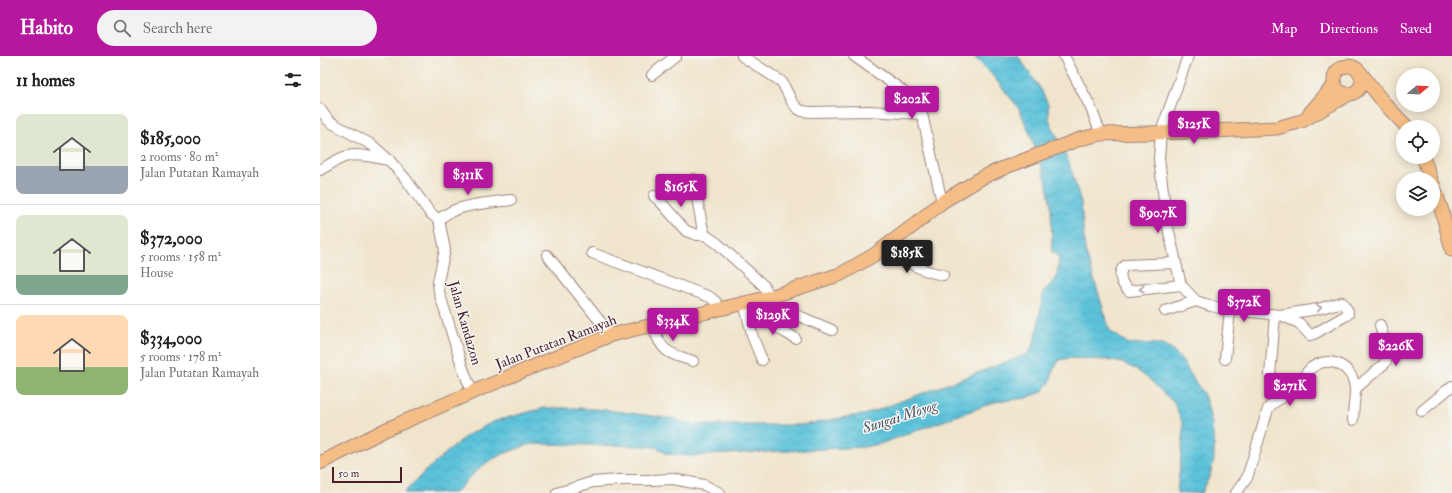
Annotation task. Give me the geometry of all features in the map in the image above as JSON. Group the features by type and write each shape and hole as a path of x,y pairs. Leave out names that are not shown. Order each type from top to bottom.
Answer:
{"main road":[{"path":"1352,94 1358,90 1362,82 1356,56"},
{"path":"1384,103 1340,92 1335,84 1335,74 1344,61 1359,71 1384,103 1400,120"},
{"path":"1302,122 1335,84"},
{"name":"Jalan Putatan Ramayah","path":"320,463 387,429 472,392 611,335 765,298 841,274 874,255 942,202 982,177 1080,140 1102,134 1277,128 1302,122 1352,94"},
{"path":"1440,205 1452,250"}],"street":[{"path":"652,75 676,56"},
{"path":"742,56 782,82 792,102 802,111 868,111 922,114"},
{"path":"854,56 903,91 914,101 922,114 942,202"},
{"path":"1064,56 1090,106 1102,134"},
{"path":"1188,56 1161,132 1159,159 1175,263 1181,285 1196,301 1230,310 1278,315 1299,323 1310,335 1345,316 1348,314 1348,310 1342,302 1278,315"},
{"path":"320,109 332,123 372,145 389,160 405,178 430,213 439,220 444,214 458,208 511,200"},
{"path":"320,170 338,159 349,156 356,155 389,160"},
{"path":"694,179 702,226 705,235"},
{"path":"654,196 686,231 697,235 705,235 717,243 764,286 765,298 770,313 781,330 795,338"},
{"name":"Jalan Kandazon","path":"439,220 445,250 438,281 439,292 462,366 472,392"},
{"path":"891,242 898,253 909,263 924,271 943,275"},
{"path":"592,253 710,297 716,302 719,309"},
{"path":"546,255 611,335"},
{"path":"1175,263 1126,265 1121,268 1120,272 1122,285 1129,291 1181,285"},
{"path":"1165,311 1196,301"},
{"path":"744,303 753,338 762,360"},
{"path":"1225,359 1230,310"},
{"path":"1299,323 1302,311"},
{"path":"770,313 799,316 832,330"},
{"path":"1270,376 1278,315"},
{"path":"652,324 662,347 674,356 693,361"},
{"path":"1355,389 1385,363 1388,356 1380,325"},
{"path":"1236,493 1248,478 1268,409 1272,402 1288,396 1310,370 1320,363 1328,361 1340,365 1351,375 1355,389 1353,420"},
{"path":"1422,411 1452,386"},
{"path":"557,493 592,482 673,478 704,485 720,493"}],"water":[{"name":"Sungai Moyog","path":"973,56 1018,56 1040,88 1048,104 1049,119 1069,163 1081,202 1085,250 1110,331 1129,344 1160,344 1172,350 1182,361 1204,395 1212,424 1214,460 1210,475 1202,493 1177,493 1183,438 1183,424 1174,403 1149,379 1135,369 1122,363 1107,360 1069,358 1060,360 1054,368 1050,382 1042,392 1026,398 995,402 880,444 863,447 690,456 667,454 657,447 649,446 533,444 506,453 488,462 475,472 455,493 404,493 424,472 467,435 495,421 544,408 607,410 674,419 693,425 800,425 864,415 1028,354 1033,346 1037,332 1043,293 1057,277 1059,258 1052,252 1051,206 1046,179 1029,131 1018,107 992,75"}]}
